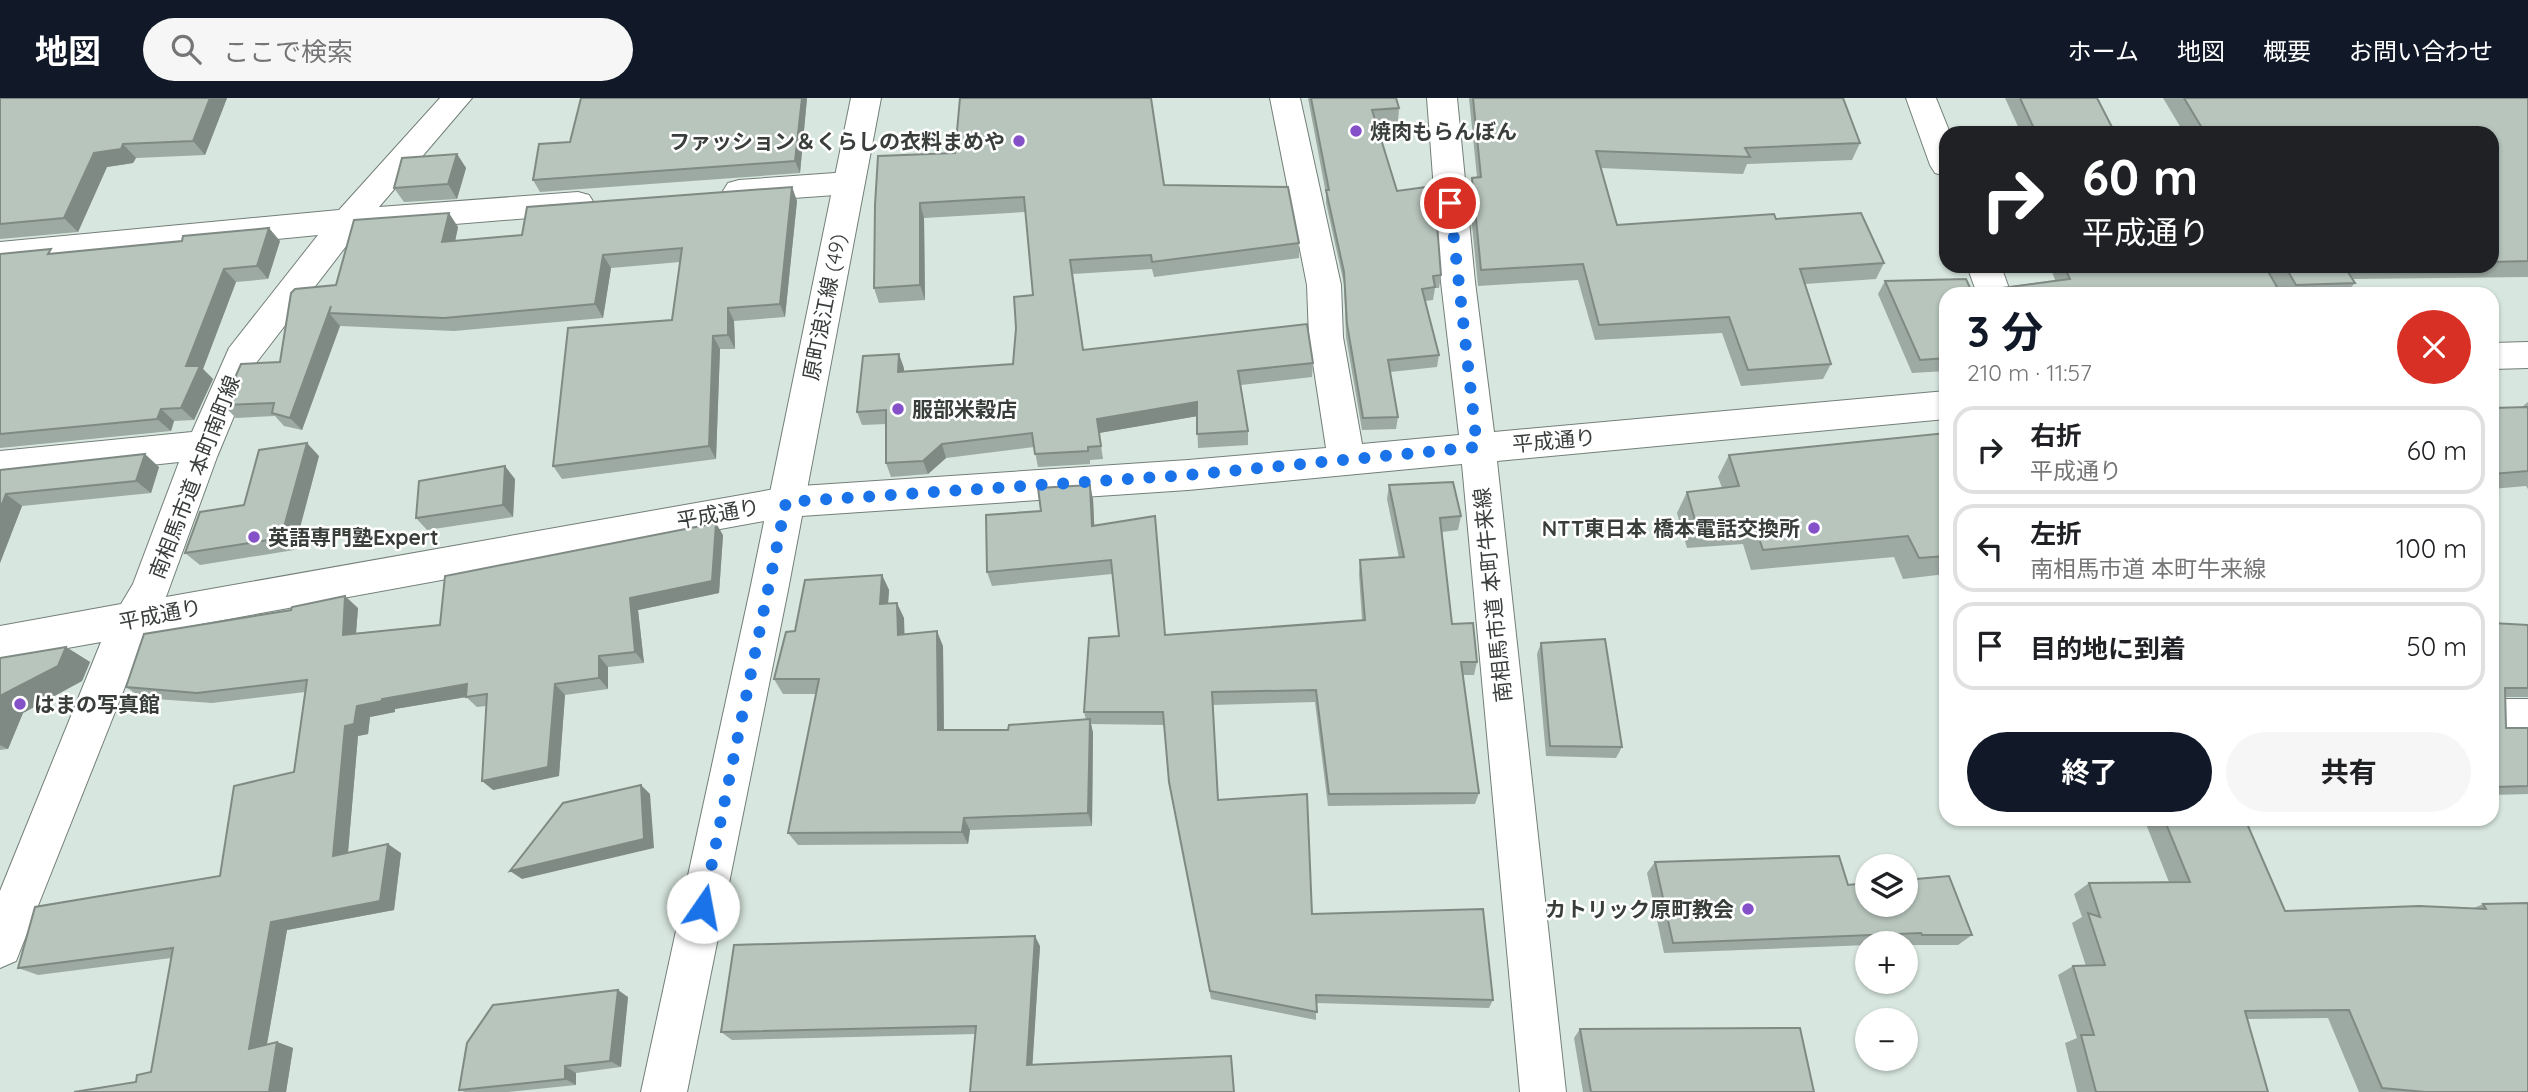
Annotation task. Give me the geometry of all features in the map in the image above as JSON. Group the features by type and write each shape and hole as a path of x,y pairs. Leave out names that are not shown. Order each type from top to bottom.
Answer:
{"street":[{"name":"南相馬市道 本町南町線","path":"0,946 120,643 150,589 204,445 246,349 348,220 457,98"},
{"name":"原町浪江線 (49)","path":"664,1092 785,509 866,98"},
{"path":"1285,98 1322,275 1327,314 1326,337 1346,459"},
{"name":"南相馬市道 本町牛来線","path":"1442,98 1458,282 1543,1092"},
{"path":"1921,98 1939,147"},
{"path":"715,193 849,183"},
{"path":"0,254 348,220 604,201"},
{"path":"2499,356 2528,355"},
{"name":"平成通り","path":"0,643 785,509 1346,459 1478,466 1939,406"},
{"path":"0,466 204,445"},
{"path":"2499,717 2528,717"}],"building":[{"path":"0,98 210,98 193,141 123,144 121,149 94,153 64,218 0,224"},
{"path":"581,98 802,98 795,161 533,180 539,144 570,142"},
{"path":"960,98 1151,98 1164,185 1288,187 1299,243 1152,262 1151,255 1070,260 1083,350 1307,324 1313,363 1238,371 1248,431 1197,434 1197,402 1097,419 1101,446 1088,447 1088,451 1035,454 1032,433 942,444 923,461 886,463 886,410 857,412 863,356 899,354 898,372 1013,364 1016,328 1014,297 1033,295 1024,197 920,203 920,285 874,288 878,156 955,153"},
{"path":"1311,98 1396,98 1399,108 1372,110 1397,191 1434,186 1441,275 1433,276 1435,287 1422,289 1439,355 1388,360 1398,417 1363,418 1347,324 1344,272 1326,190 1329,190"},
{"path":"1473,98 1843,98 1860,143 1745,148 1750,157 1596,151 1617,225 1774,214 1776,219 1861,213 1884,263 1800,269 1831,364 1748,370 1729,317 1599,325 1583,264 1481,270 1472,178 1481,177"},
{"path":"2020,98 2097,98 2111,126 2033,126"},
{"path":"2184,98 2528,98 2528,261 2499,262 2499,126 2201,126"},
{"path":"457,154 448,184 394,188 402,158"},
{"path":"792,187 780,304 728,308 728,335 713,336 709,446 553,466 568,328 672,320 682,248 603,255 595,304 444,318 329,313 331,306 290,418 272,413 274,403 223,405 241,364 280,362 291,293 295,289 336,285 354,220 449,213 442,242 522,235 527,207"},
{"path":"269,228 257,266 224,269 186,366 200,366 181,408 161,409 157,419 0,434 0,254 51,249 48,254 182,241 183,236"},
{"path":"2067,273 2269,273 2277,287 2010,287 2070,279"},
{"path":"2289,273 2349,273 2355,283 2296,285"},
{"path":"1966,279 1970,287 1939,287 1939,359 1920,360 1885,281"},
{"path":"2528,407 2528,471 2499,473 2499,408"},
{"name":"NTT東日本 橋本電話交換所","path":"1939,434 1939,557 1919,558 1908,536 1763,550 1754,523 1697,527 1687,492 1739,486 1729,455"},
{"path":"307,443 281,538 185,553 200,512 244,505 259,450"},
{"path":"145,454 136,481 6,494 0,509 0,470"},
{"path":"505,466 503,505 416,518 419,481"},
{"path":"1453,482 1461,516 1440,518 1452,624 1473,623 1477,662 1461,662 1479,793 1329,794 1316,690 1212,692 1218,800 1307,794 1312,914 1483,909 1493,1000 1316,995 1317,1012 1210,991 1169,782 1163,712 1084,712 1089,638 1119,636 1111,560 987,572 986,515 1041,511 1038,488 1090,485 1092,526 1155,516 1165,635 1365,620 1360,560 1404,557 1389,485"},
{"path":"716,523 712,581 630,598 635,652 599,656 599,678 555,684 548,767 482,781 487,694 466,697 467,684 357,706 354,724 345,726 333,856 388,844 380,901 271,922 249,1049 277,1042 269,1092 74,1092 136,1082 137,1075 151,1072 173,948 18,968 35,907 220,876 234,786 294,772 307,680 197,693 126,687 144,634 291,610 292,607 345,596 343,635 440,625 445,576"},
{"path":"882,575 880,604 897,603 898,635 937,631 938,730 1008,730 1009,725 1090,719 1088,813 964,818 962,832 788,833 819,679 774,679 786,632 795,631 805,580"},
{"path":"2499,623 2528,625 2528,688 2505,688 2506,728 2528,728 2528,786 2499,787"},
{"path":"1605,639 1622,747 1550,746 1541,643"},
{"path":"66,647 58,666 0,696 0,658"},
{"path":"641,785 644,839 510,871 563,803"},
{"path":"2167,826 2248,826 2285,911 2419,906 2486,909 2483,904 2528,903 2528,1092 2425,1092 2382,1088 2349,1010 2245,1011 2268,1092 2096,1092 2081,1035 2094,1035 2073,966 2105,965 2088,913 2100,917 2089,883 2190,882"},
{"name":"カトリック原町教会","path":"1839,856 1848,885 1855,884 1855,917 1918,917 1918,879 1949,876 1972,935 1922,935 1918,931 1855,931 1855,936 1673,943 1655,862"},
{"path":"1035,936 1027,1065 1231,1056 1234,1092 970,1092 976,1026 721,1032 734,945"},
{"path":"618,990 610,1061 565,1066 565,1079 459,1090 467,1043 493,1005"},
{"path":"1800,1028 1814,1092 1591,1092 1580,1029"}],"place":[{"name":"焼肉もらんぼん","path":"1356,131"},
{"name":"ファッション＆くらしの衣料まめや","path":"1019,141"},
{"name":"服部米穀店","path":"898,409"},
{"name":"NTT東日本 橋本電話交換所","path":"1814,528"},
{"name":"英語専門塾Expert","path":"254,537"},
{"name":"はまの写真館","path":"20,704"},
{"name":"カトリック原町教会","path":"1748,909"}],"route":[{"path":"703,907 786,502 1188,475 1477,447 1450,203"}]}
